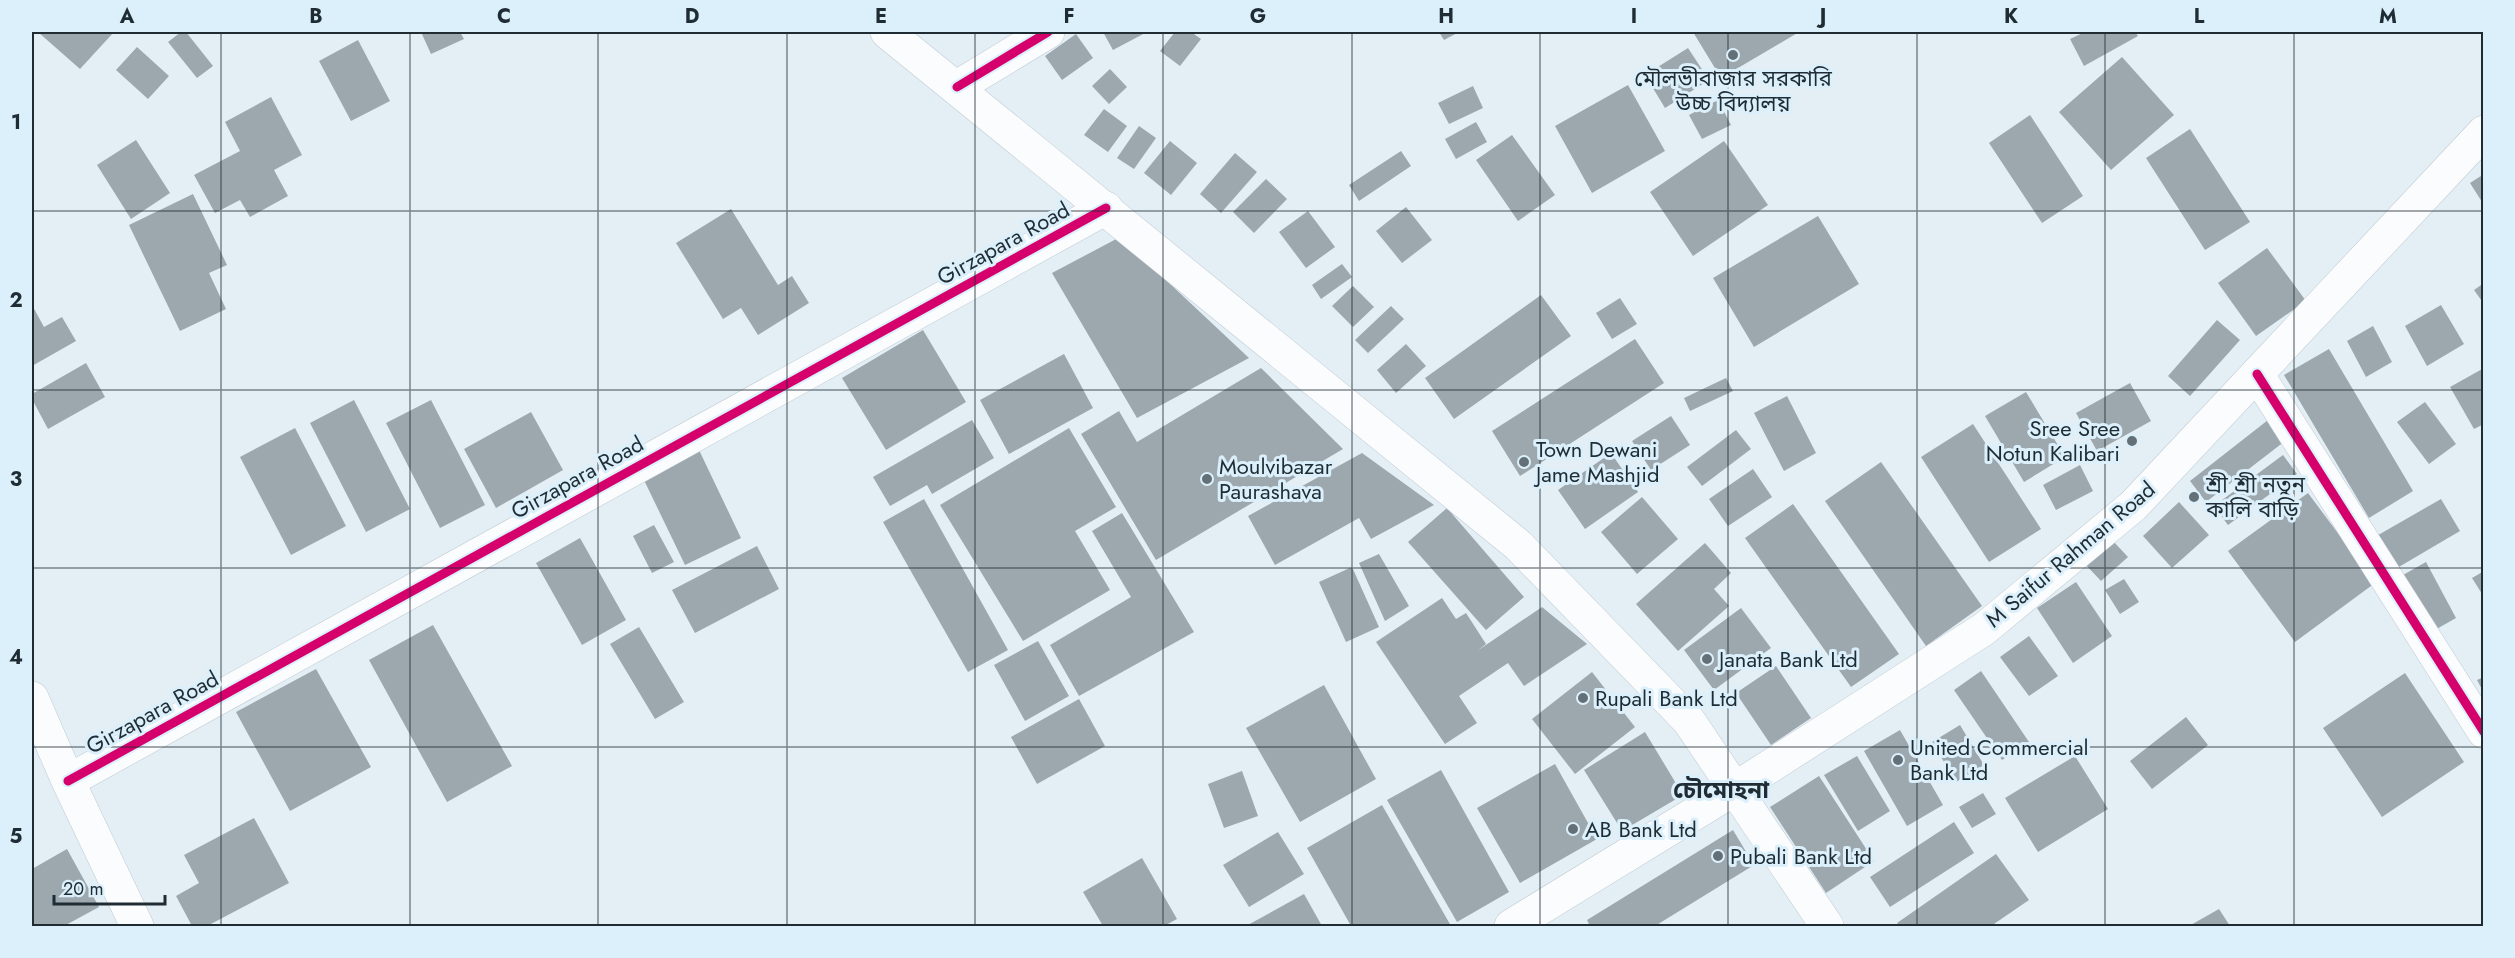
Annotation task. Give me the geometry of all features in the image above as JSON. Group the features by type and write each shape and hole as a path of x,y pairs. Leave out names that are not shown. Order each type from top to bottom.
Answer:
{"main road":[{"path":"887,32 1518,544 1689,721 1733,790 1827,927"},
{"path":"957,87 1048,32"},
{"name":"M Saifur Rahman Road","path":"1512,927 1733,790 1984,629 2133,506 2484,132"},
{"name":"Girzapara Road","path":"68,781 1106,208"},
{"path":"2257,374 2484,732"},
{"path":"32,698 68,781 137,927"}],"building":[{"path":"38,32 114,32 80,69"},
{"path":"181,32 186,32 213,66 197,78 168,42"},
{"path":"421,32 460,32 464,39 431,54"},
{"path":"1103,32 1147,32 1113,50"},
{"path":"1175,32 1191,32 1201,39 1180,66 1160,51"},
{"path":"1439,32 1459,32 1444,40"},
{"name":"মৌলভীবাজার সরকারি উচ্চ বিদ্যালয়","path":"1693,32 1799,32 1721,78"},
{"path":"2085,32 2135,32 2138,36 2084,66 2070,39"},
{"path":"1076,34 1093,58 1062,80 1045,56"},
{"path":"358,40 390,101 351,121 319,61"},
{"path":"137,47 169,76 148,99 116,70"},
{"path":"1688,48 1709,80 1665,108 1645,75"},
{"path":"2122,57 2174,115 2111,170 2059,112"},
{"path":"1110,69 1127,87 1109,104 1092,86"},
{"path":"1628,85 1665,151 1592,193 1555,126"},
{"path":"1473,86 1483,108 1449,124 1438,103"},
{"path":"271,97 302,155 274,170 288,196 250,217 240,200 215,213 194,175 240,151 225,122"},
{"path":"1718,100 1731,125 1702,139 1689,115"},
{"path":"1104,109 1127,126 1108,152 1084,135"},
{"path":"2030,115 2083,196 2042,223 1989,143"},
{"path":"1476,122 1487,142 1456,159 1445,139"},
{"path":"1139,126 1156,138 1134,169 1117,158"},
{"path":"2190,129 2250,222 2205,250 2146,158"},
{"path":"1512,135 1555,195 1518,221 1476,160"},
{"path":"136,140 170,193 131,219 97,165"},
{"path":"1170,141 1197,163 1171,195 1144,173"},
{"path":"1724,141 1768,205 1693,256 1650,192"},
{"path":"1401,151 1411,166 1359,201 1349,185"},
{"path":"1235,153 1257,172 1221,213 1200,194"},
{"path":"2484,174 2484,205 2470,183"},
{"path":"1266,179 1287,199 1254,233 1233,212"},
{"path":"193,194 227,265 209,273 226,309 180,331 129,225"},
{"path":"1406,207 1432,240 1402,263 1376,231"},
{"path":"731,209 778,285 792,276 809,303 758,335 741,308 723,319 676,243"},
{"path":"1308,211 1335,247 1306,268 1279,232"},
{"path":"1818,216 1859,284 1754,347 1713,278"},
{"path":"1120,237 1249,358 1137,418 1052,273"},
{"path":"2267,248 2306,301 2256,336 2218,283"},
{"path":"1342,264 1352,277 1321,299 1312,285"},
{"path":"2484,283 2484,304 2474,290"},
{"path":"1353,286 1374,307 1353,327 1332,306"},
{"path":"1541,295 1571,336 1454,419 1425,378"},
{"path":"1620,298 1637,324 1612,339 1596,313"},
{"path":"32,305 44,327 62,317 76,341 32,366"},
{"path":"2441,305 2464,344 2427,366 2405,326"},
{"path":"1391,306 1404,319 1368,353 1355,340"},
{"path":"2217,320 2240,340 2190,396 2168,376"},
{"path":"2373,326 2392,362 2366,377 2347,341"},
{"path":"923,330 966,402 886,450 842,378"},
{"path":"1635,339 1664,383 1520,476 1492,431"},
{"path":"1406,344 1426,366 1396,393 1377,370"},
{"path":"2329,349 2413,491 2369,518 2284,375"},
{"path":"1064,354 1093,408 1009,454 980,400"},
{"path":"86,363 105,397 48,429 32,399 32,394"},
{"path":"1261,368 1343,449 1156,560 1081,434 1119,411 1137,442"},
{"path":"2484,368 2484,424 2474,429 2450,387"},
{"path":"1726,378 1733,391 1690,411 1684,398"},
{"path":"2130,383 2151,421 2097,451 2076,413"},
{"path":"2026,392 2065,457 2024,482 1985,416"},
{"path":"1787,396 1816,453 1784,471 1754,413"},
{"path":"354,400 410,509 366,532 310,423"},
{"path":"431,400 485,505 440,528 386,423"},
{"path":"2425,402 2456,444 2429,464 2397,422"},
{"path":"531,412 563,470 496,508 464,449"},
{"path":"2277,413 2294,434 2206,502 2190,481"},
{"path":"1671,416 1690,445 1651,470 1632,441"},
{"path":"972,420 994,458 932,494 927,485 890,506 873,477"},
{"path":"1973,424 2041,529 1989,562 1921,457"},
{"path":"295,428 346,526 291,555 240,457"},
{"path":"1069,428 1116,507 1075,531 1110,590 1023,641 940,505"},
{"path":"1736,430 1751,449 1702,486 1687,467"},
{"path":"699,450 741,538 685,565 643,478"},
{"path":"1362,453 1434,505 1371,539 1359,518 1275,565 1248,516"},
{"path":"1611,453 1638,492 1585,529 1558,490"},
{"path":"2283,455 2297,474 2228,525 2214,506"},
{"path":"1881,462 1982,606 1926,646 1825,501"},
{"path":"2080,465 2093,491 2056,510 2043,485"},
{"path":"1753,469 1772,497 1728,526 1709,499"},
{"path":"2308,493 2375,583 2295,642 2228,551"},
{"path":"1642,497 1678,539 1637,574 1601,532"},
{"path":"924,499 1008,650 968,672 883,522"},
{"path":"2441,499 2460,531 2392,571 2373,538"},
{"path":"2179,502 2209,535 2172,568 2143,536"},
{"path":"1793,504 1899,654 1851,687 1745,538"},
{"path":"1447,508 1524,597 1486,630 1408,542"},
{"path":"1122,513 1194,632 1079,696 1050,645 1131,597 1092,531"},
{"path":"654,525 674,562 652,573 633,536"},
{"path":"580,538 626,620 582,645 536,563"},
{"path":"2112,540 2128,557 2101,581 2085,564"},
{"path":"1705,543 1731,573 1714,589 1729,606 1678,651 1636,604"},
{"path":"757,546 779,589 695,633 672,590"},
{"path":"1379,554 1409,606 1385,621 1359,563"},
{"path":"2426,562 2456,618 2433,631 2403,575"},
{"path":"1352,567 1379,627 1346,642 1319,582"},
{"path":"2484,571 2484,597 2472,578"},
{"path":"2124,579 2139,602 2120,614 2105,590"},
{"path":"2076,582 2112,636 2073,663 2037,608"},
{"path":"1442,598 1456,619 1466,613 1486,644 1477,651 1542,607 1587,644 1524,686 1508,663 1459,696 1477,723 1445,744 1376,642"},
{"path":"1741,608 1771,648 1714,690 1684,650"},
{"path":"433,625 512,766 447,802 369,660"},
{"path":"639,627 684,702 655,719 610,644"},
{"path":"2029,636 2058,676 2029,696 2000,657"},
{"path":"1038,641 1069,696 1025,721 994,665"},
{"path":"1776,666 1811,718 1771,745 1736,693"},
{"path":"316,669 371,767 290,811 236,712"},
{"path":"1981,671 2029,742 2002,760 1954,690"},
{"path":"1592,672 1635,727 1575,774 1532,719"},
{"path":"2405,673 2464,762 2382,817 2323,728"},
{"path":"2484,677 2484,693 2477,680"},
{"path":"1324,685 1376,779 1300,822 1246,728"},
{"path":"1079,699 1105,746 1037,784 1011,737"},
{"path":"2186,717 2208,745 2152,789 2130,761"},
{"path":"1960,725 1984,765 1956,782 1932,742"},
{"path":"1900,730 1943,805 1907,826 1864,751"},
{"path":"1645,732 1683,795 1622,831 1584,770"},
{"path":"1857,756 1890,811 1858,831 1824,775"},
{"path":"2075,756 2108,809 2038,852 2005,798"},
{"path":"1555,764 1597,839 1520,883 1477,808"},
{"path":"1441,770 1509,892 1457,922 1387,800"},
{"path":"1242,771 1258,816 1224,828 1208,784"},
{"path":"1819,776 1874,861 1826,893 1770,807"},
{"path":"1983,793 1996,814 1972,828 1959,807"},
{"path":"1382,805 1451,926 1351,926 1307,848"},
{"path":"254,818 289,883 207,926 192,926 176,896 199,883 184,855"},
{"path":"1954,822 1974,853 1890,907 1870,877"},
{"path":"1733,830 1754,865 1655,926 1590,926 1587,920"},
{"path":"1278,832 1304,874 1249,907 1223,865"},
{"path":"67,849 99,907 64,926 32,926 32,869"},
{"path":"1996,854 2029,900 1991,926 1900,926 1897,923"},
{"path":"1142,858 1177,919 1164,926 1103,926 1083,892"},
{"path":"1304,894 1322,926 1246,926"},
{"path":"2219,909 2230,926 2189,926"}],"cycle path":[{"path":"957,87 1048,32"},
{"path":"68,781 1106,208"},
{"path":"2257,374 2484,732"}],"place":[{"name":"মৌলভীবাজার সরকারি উচ্চ বিদ্যালয়","path":"1733,55"},
{"name":"Sree Sree Notun Kalibari","path":"2132,441"},
{"name":"Town Dewani Jame Mashjid","path":"1524,462"},
{"name":"Moulvibazar Paurashava","path":"1207,479"},
{"name":"শ্রী শ্রী নতুন কালি বাড়ি","path":"2194,497"},
{"name":"Janata Bank Ltd","path":"1707,659"},
{"name":"Rupali Bank Ltd","path":"1583,698"},
{"name":"United Commercial Bank Ltd","path":"1898,760"},
{"name":"AB Bank Ltd","path":"1573,829"},
{"name":"Pubali Bank Ltd","path":"1718,856"}],"district":[{"name":"চৌমোহনা","path":"1721,789"}]}
